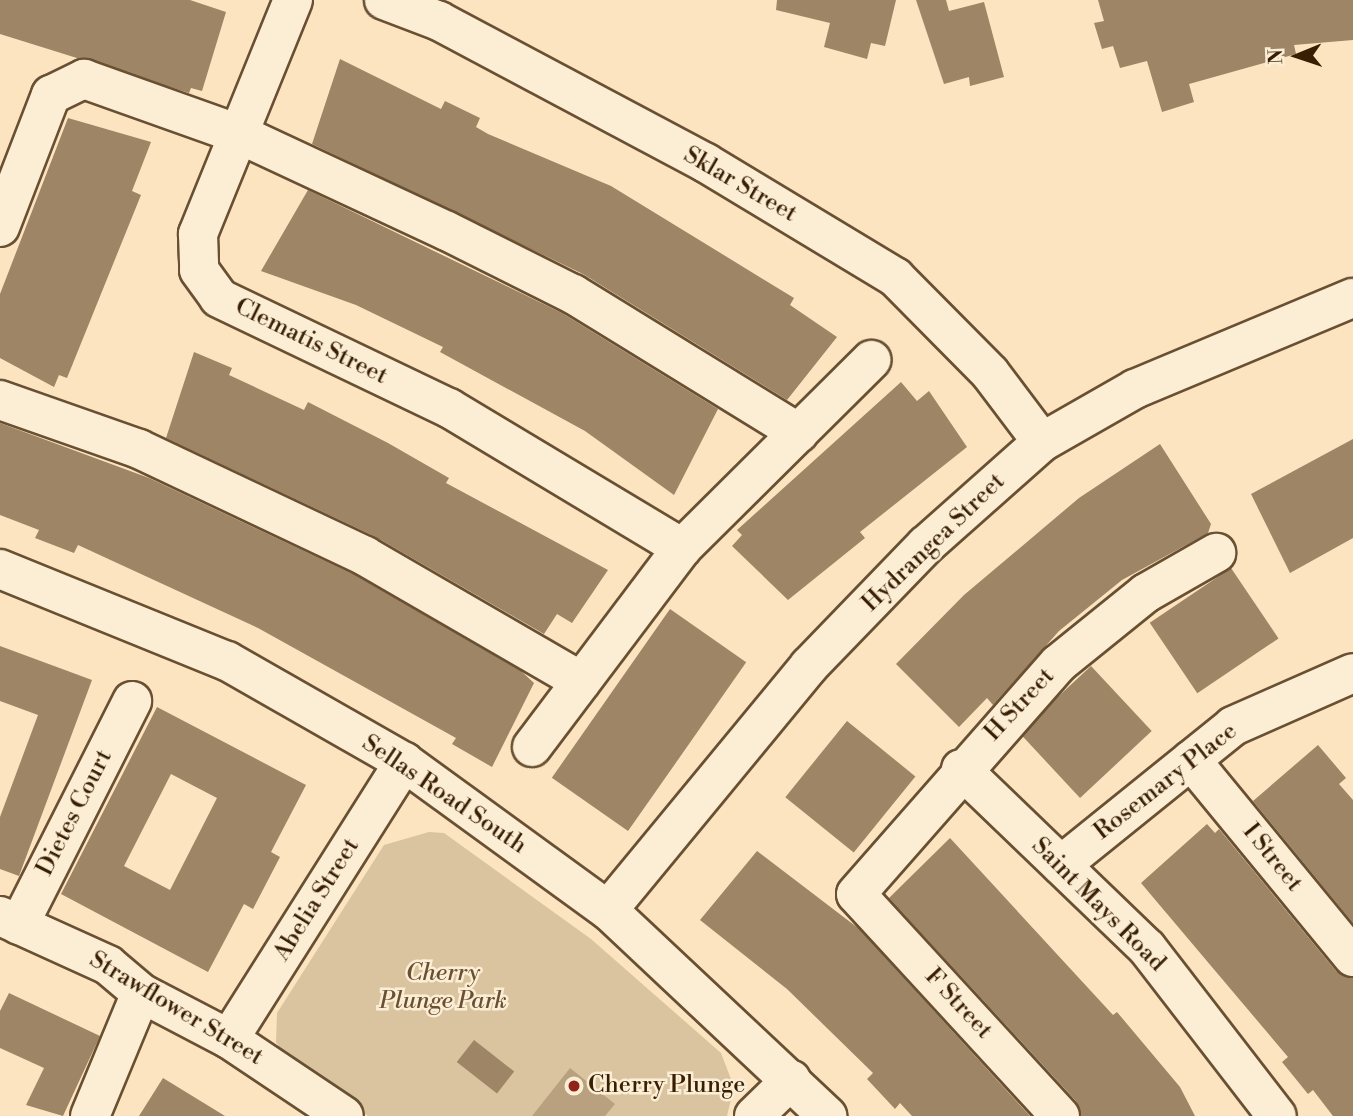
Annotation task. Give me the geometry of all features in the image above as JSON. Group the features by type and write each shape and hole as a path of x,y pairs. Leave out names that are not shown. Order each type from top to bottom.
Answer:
{"street":[{"name":"Clematis Street","path":"293,0 241,135 214,184 198,234 200,270 219,298 449,408 682,548"},
{"name":"Sklar Street","path":"384,0 439,21 706,163 895,277 990,373 1042,442"},
{"path":"0,227 51,95 84,79 241,135 573,294 799,433"},
{"name":"Hydrangea Street","path":"608,910 809,666 926,545 1042,442 1135,389 1353,298"},
{"path":"532,747 682,548 871,360"},
{"path":"0,400 139,449 365,556 582,681"},
{"name":"H Street","path":"856,894 961,769 1058,664 1146,593 1216,552"},
{"name":"Sellas Road South","path":"0,569 227,661 404,762 608,910 827,1116"},
{"name":"Rosemary Place","path":"1061,864 1233,726 1353,673"},
{"name":"Dietes Court","path":"9,920 132,701"},
{"name":"I Street","path":"1191,760 1353,957"},
{"name":"Abelia Street","path":"229,1039 404,762"},
{"name":"Saint Mays Road","path":"961,769 1147,948 1278,1116"},
{"name":"F Street","path":"856,894 1060,1116"},
{"name":"Strawflower Street","path":"9,920 108,965 141,993 229,1039 344,1116"},
{"path":"90,1116 141,993"},
{"path":"754,1116 791,1080"}],"green space":[{"name":"Cherry Plunge Park","path":"429,832 444,833 591,939 721,1053 734,1087 727,1116 368,1116 291,1066 276,1042 277,1013 384,845"}],"shaded area":[{"name":"Cherry Plunge","path":"570,1068 615,1104 605,1116 532,1116"}],"building":[{"path":"0,0 190,0 226,12 202,91 191,88 189,93 0,34"},
{"path":"777,0 896,0 885,46 871,43 867,59 824,47 830,23 776,10"},
{"path":"916,0 946,0 949,11 984,2 1004,77 970,86 969,77 944,84"},
{"path":"1098,0 1353,0 1353,40 1294,45 1296,54 1189,84 1194,102 1162,112 1147,61 1120,68 1113,46 1102,49 1094,23 1104,21"},
{"path":"340,59 441,109 445,101 480,118 476,127 488,134 611,186 794,298 790,305 837,337 787,400 583,274 312,144"},
{"path":"68,118 151,142 132,191 141,195 67,378 59,375 54,387 0,358 0,294"},
{"path":"308,190 562,313 718,409 674,495 585,431 440,352 443,347 356,305 261,271"},
{"path":"194,352 232,368 229,375 304,410 308,402 388,443 449,478 446,483 608,570 572,623 557,614 544,634 374,536 166,438"},
{"path":"901,382 917,401 929,391 967,447 860,532 865,538 788,600 732,546 742,535 737,530"},
{"path":"0,423 149,478 355,575 521,671 534,683 492,767 452,744 456,738 258,628 78,545 74,553 35,538 39,530 0,515"},
{"path":"1353,439 1353,538 1290,573 1251,494"},
{"path":"1160,444 1211,524 1208,533 1122,580 1059,631 993,705 987,698 959,727 896,664 964,595 1079,498"},
{"path":"1231,568 1279,638 1197,693 1150,623"},
{"path":"670,609 746,662 628,831 552,778"},
{"path":"0,646 92,680 19,876 0,869 0,817 38,715 0,701"},
{"path":"1091,666 1152,731 1080,798 1019,733"},
{"path":"157,707 306,785 271,852 280,857 253,909 244,904 208,972 61,894","holes":["171,774 217,798 170,890 124,866"]},
{"path":"847,721 915,776 854,853 785,797"},
{"path":"1318,745 1346,778 1339,784 1353,800 1353,923 1253,801"},
{"path":"1207,824 1215,833 1219,829 1336,971 1353,978 1353,1116 1333,1116 1313,1090 1308,1094 1282,1062 1288,1057 1141,883"},
{"path":"950,838 1113,1015 1117,1012 1180,1087 1195,1116 1081,1116 1076,1101 889,898"},
{"path":"757,851 858,928 1030,1116 912,1116 900,1103 895,1109 867,1079 873,1073 787,989 700,920"},
{"path":"9,993 100,1036 63,1116 26,1105 44,1068 0,1048 0,1011"},
{"path":"474,1040 514,1071 497,1093 457,1062"},
{"path":"163,1078 225,1116 139,1116"}],"place":[{"name":"Cherry Plunge","path":"574,1086"}]}
